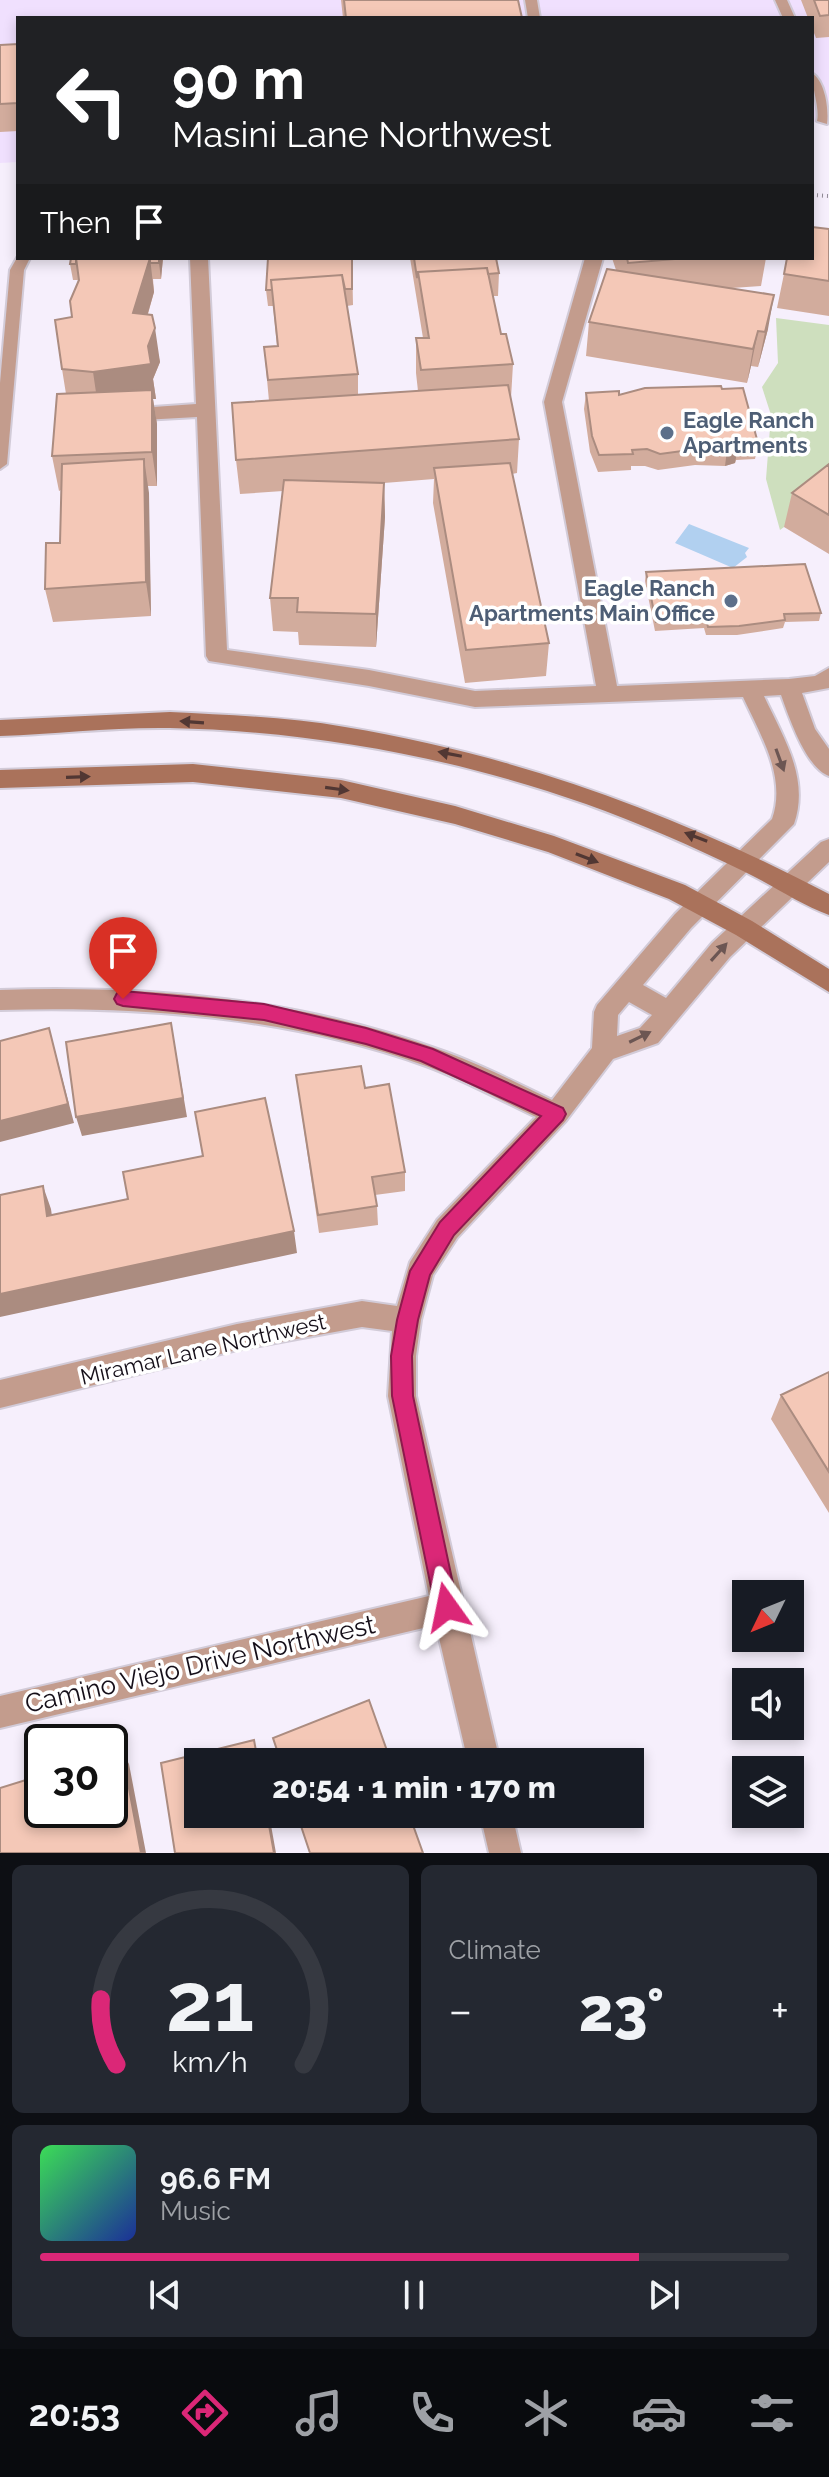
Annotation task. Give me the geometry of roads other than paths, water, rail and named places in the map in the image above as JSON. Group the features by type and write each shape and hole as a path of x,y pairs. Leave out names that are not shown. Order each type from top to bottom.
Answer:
{"main road":[{"path":"0,728 169,720 323,731 462,757 558,786 714,844 829,905"},
{"path":"0,779 193,773 341,789 455,815 554,845 677,892 744,928 829,982"}],"street":[{"path":"199,260 217,656 369,678 475,699 789,687 821,683 829,676"},
{"path":"593,260 553,402 608,694"},
{"path":"102,416 206,410"},
{"path":"789,687 805,731 829,767"},
{"path":"604,1051 606,1012 700,905 782,824 789,811 790,796 782,763 750,688"},
{"path":"481,1748 402,1396 402,1356 407,1320 420,1271 447,1229 556,1114 604,1051 649,1036 744,928 829,848"},
{"path":"626,988 669,1012"},
{"path":"0,1000 123,999 264,1012 366,1036 426,1055 556,1114"},
{"name":"Miramar Lane Northwest","path":"0,1394 237,1337 362,1314 407,1320"},
{"name":"Camino Viejo Drive Northwest","path":"0,1712 447,1607"},
{"path":"499,1828 505,1853"}],"lane":[{"path":"814,82 825,112 821,121"},
{"path":"0,464 17,270 22,260"}],"water":[{"path":"689,524 749,548 745,553 747,557 733,568 675,543"}],"place":[{"name":"Eagle Ranch Apartments","path":"667,433"},
{"name":"Eagle Ranch Apartments Main Office","path":"731,601"}]}
